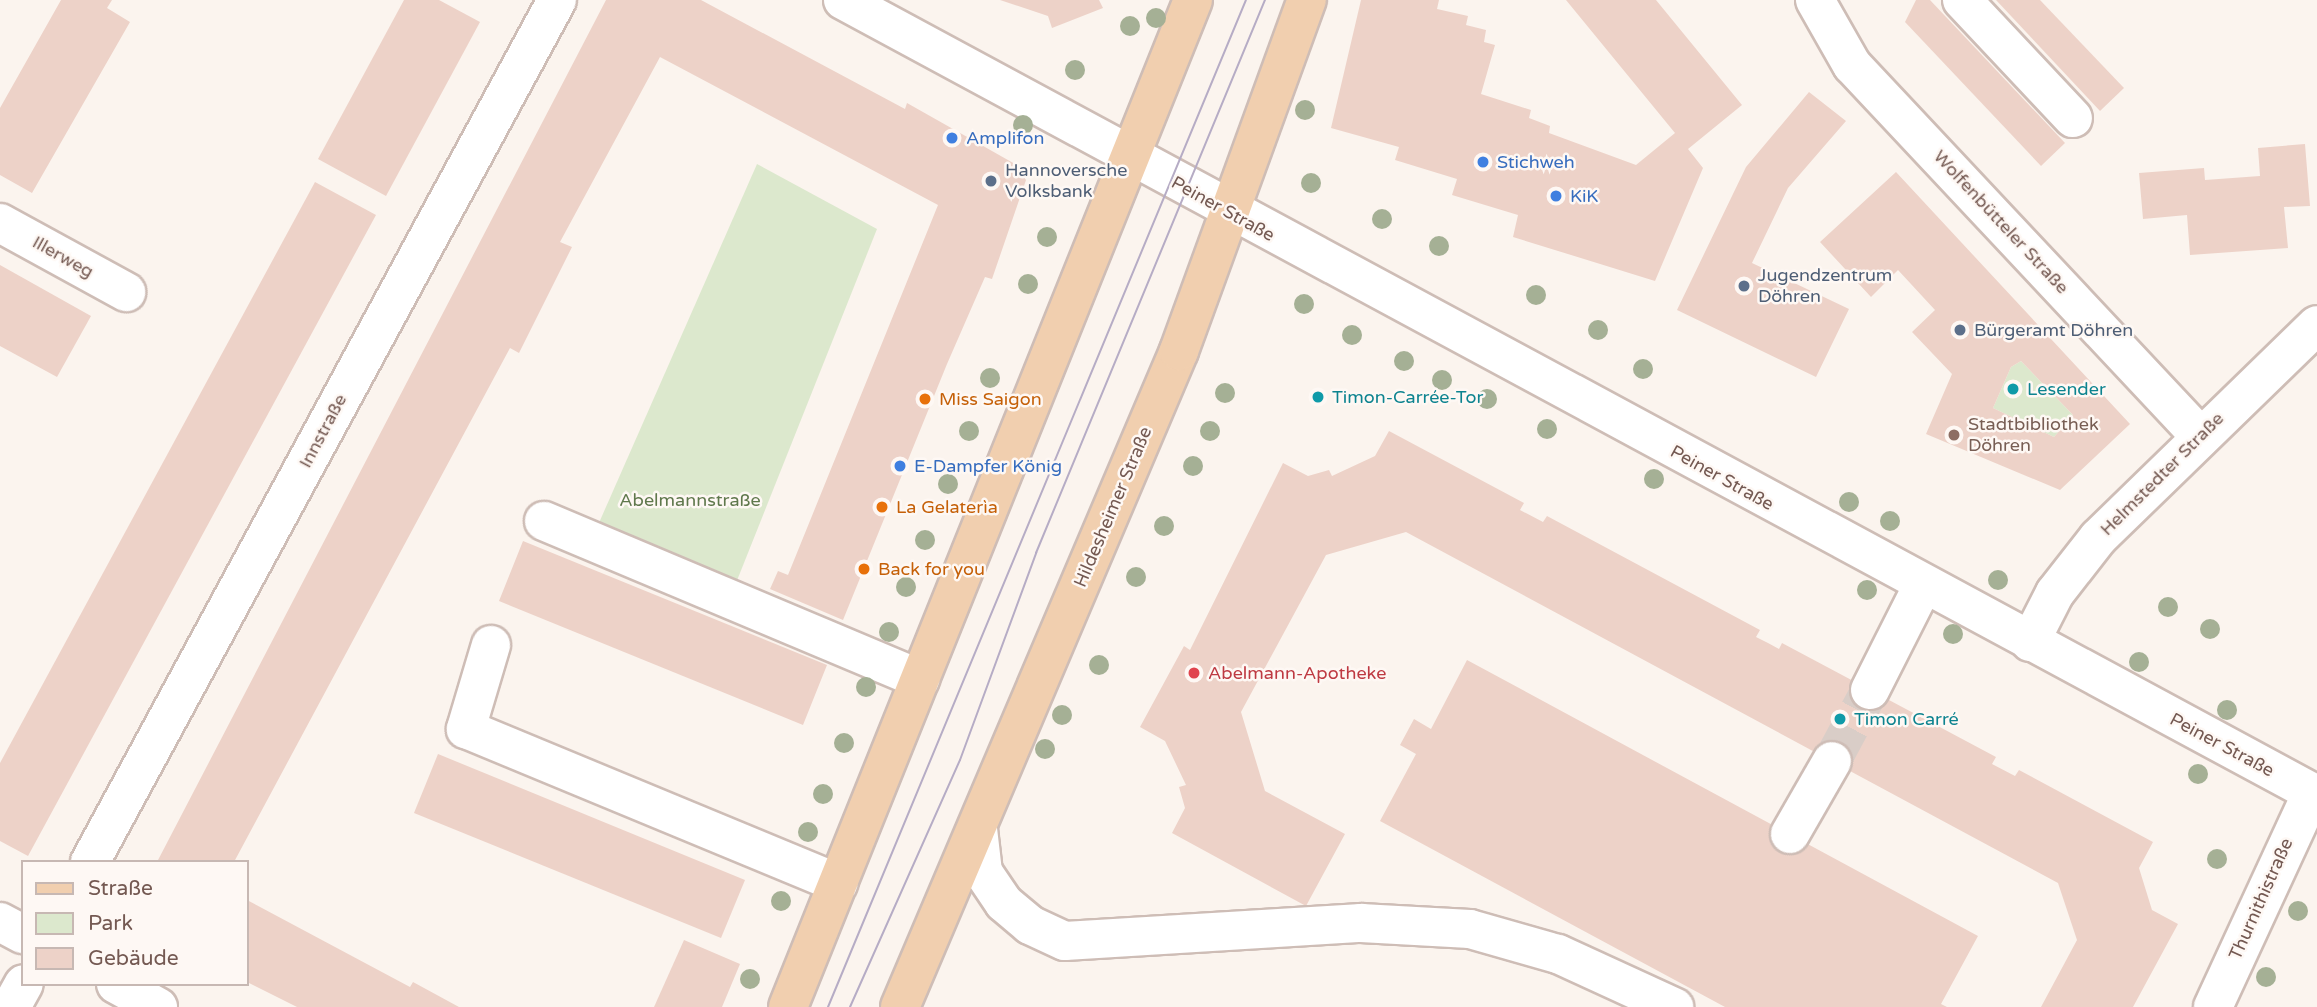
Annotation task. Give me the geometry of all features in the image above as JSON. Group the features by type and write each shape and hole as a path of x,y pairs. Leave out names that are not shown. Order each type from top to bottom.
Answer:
{"main road":[{"path":"788,1007 1193,0"},
{"name":"Hildesheimer Straße","path":"901,1007 978,828 1232,212 1307,0"}],"street":[{"name":"Innstraße","path":"91,860 557,0"},
{"path":"843,0 1129,157"},
{"name":"Wolfenbütteler Straße","path":"1815,0 1852,65 2200,436"},
{"path":"1962,0 2073,118"},
{"name":"Peiner Straße","path":"1129,157 2314,794"},
{"name":"Illerweg","path":"0,223 126,292"},
{"name":"Helmstedter Straße","path":"2030,642 2055,593 2098,538 2317,325"},
{"path":"544,521 920,679"},
{"path":"1870,690 1923,585"},
{"path":"491,645 466,729 838,883"},
{"path":"1790,834 1832,761"},
{"name":"Thurnithistraße","path":"2213,1007 2314,794"},
{"path":"978,828 978,858 994,890 1023,920 1065,941 1361,923 1470,929 1558,954 1674,1007"},
{"path":"0,922 21,933"},
{"path":"11,1007 22,986"},
{"path":"120,986 158,1007"}],"green space":[{"name":"Abelmannstraße","path":"757,164 877,229 730,598 591,541"},
{"path":"2021,361 2073,415 2054,437 1993,408 2011,367"}],"building":[{"path":"61,0 112,0 107,8 130,22 32,193 0,175 0,108"},
{"path":"404,0 439,0 480,22 386,196 318,159"},
{"path":"606,0 701,0 905,109 907,103 1015,164 1026,180 992,279 985,277 843,620 770,589 778,571 788,575 938,205 660,57 560,242 572,247 519,353 510,348 235,860 158,860"},
{"path":"1000,0 1099,0 1103,8 1052,28 1048,16"},
{"path":"1361,0 1439,0 1437,9 1468,16 1466,25 1486,30 1484,42 1495,45 1481,94 1531,110 1529,118 1550,126 1549,133 1636,165 1675,133 1566,0 1656,0 1742,105 1688,149 1703,168 1655,281 1513,237 1518,215 1452,195 1457,179 1395,160 1399,147 1331,128"},
{"path":"1916,0 1930,0 2065,143 2041,166 1905,22"},
{"path":"1996,0 2040,0 2124,88 2100,111"},
{"name":"Jugendzentrum Döhren","path":"1809,92 1846,121 1788,188 1752,263 1849,309 1816,377 1677,310 1746,167"},
{"path":"2305,144 2310,206 2284,207 2288,248 2190,255 2187,215 2143,219 2139,173 2204,168 2205,180 2260,176 2258,148"},
{"path":"1896,172 2130,424 2060,490 1926,434 1952,374 1912,332 1935,310 1898,270 1871,297 1820,242","holes":["2021,361 2073,415 2054,437 1993,408 2011,367"]},
{"path":"315,182 376,215 28,856 0,841 0,763"},
{"path":"0,265 91,316 57,377 0,346"},
{"name":"Timon Carré","path":"1389,431 1524,503 1520,510 1543,522 1547,516 1760,630 1756,637 1779,649 1782,643 1996,757 1992,764 2015,776 2019,770 2153,842 2139,868 2152,910 2178,924 2133,1007 2041,1007 2077,940 2058,883 1406,532 1326,555 1241,712 1265,791 1345,834 1306,906 1172,833 1185,808 1179,787 1186,785 1165,741 1140,727 1184,646 1190,650 1283,463 1308,476 1329,470 1332,476 1375,456"},
{"path":"523,541 827,665 803,725 499,601"},
{"path":"1467,660 1978,936 1941,1004 1947,1007 1725,1007 1380,821 1416,754 1400,745 1414,719 1431,729"},
{"path":"438,754 745,880 721,938 414,813"},
{"path":"248,901 410,987 413,982 459,1007 297,1007 248,982"},
{"path":"684,940 740,964 722,1007 654,1007"}],"tunnel":[{"path":"1832,761 1870,690"}],"tram line":[{"path":"828,1007 1246,0"},
{"path":"850,1007 960,760 1036,553 1265,0"}],"place":[{"name":"Amplifon","path":"952,138"},
{"name":"Stichweh","path":"1483,162"},
{"name":"Hannoversche Volksbank","path":"991,181"},
{"name":"KiK","path":"1556,196"},
{"name":"Jugendzentrum Döhren","path":"1744,286"},
{"name":"Bürgeramt Döhren","path":"1960,330"},
{"name":"Lesender","path":"2013,389"},
{"name":"Timon-Carrée-Tor","path":"1318,397"},
{"name":"Miss Saigon","path":"925,399"},
{"name":"Stadtbibliothek Döhren","path":"1954,435"},
{"name":"E-Dampfer König","path":"900,466"},
{"name":"La Gelaterìa","path":"882,507"},
{"name":"Back for you","path":"864,569"},
{"name":"Abelmann-Apotheke","path":"1194,673"},
{"name":"Timon Carré","path":"1840,719"}]}
